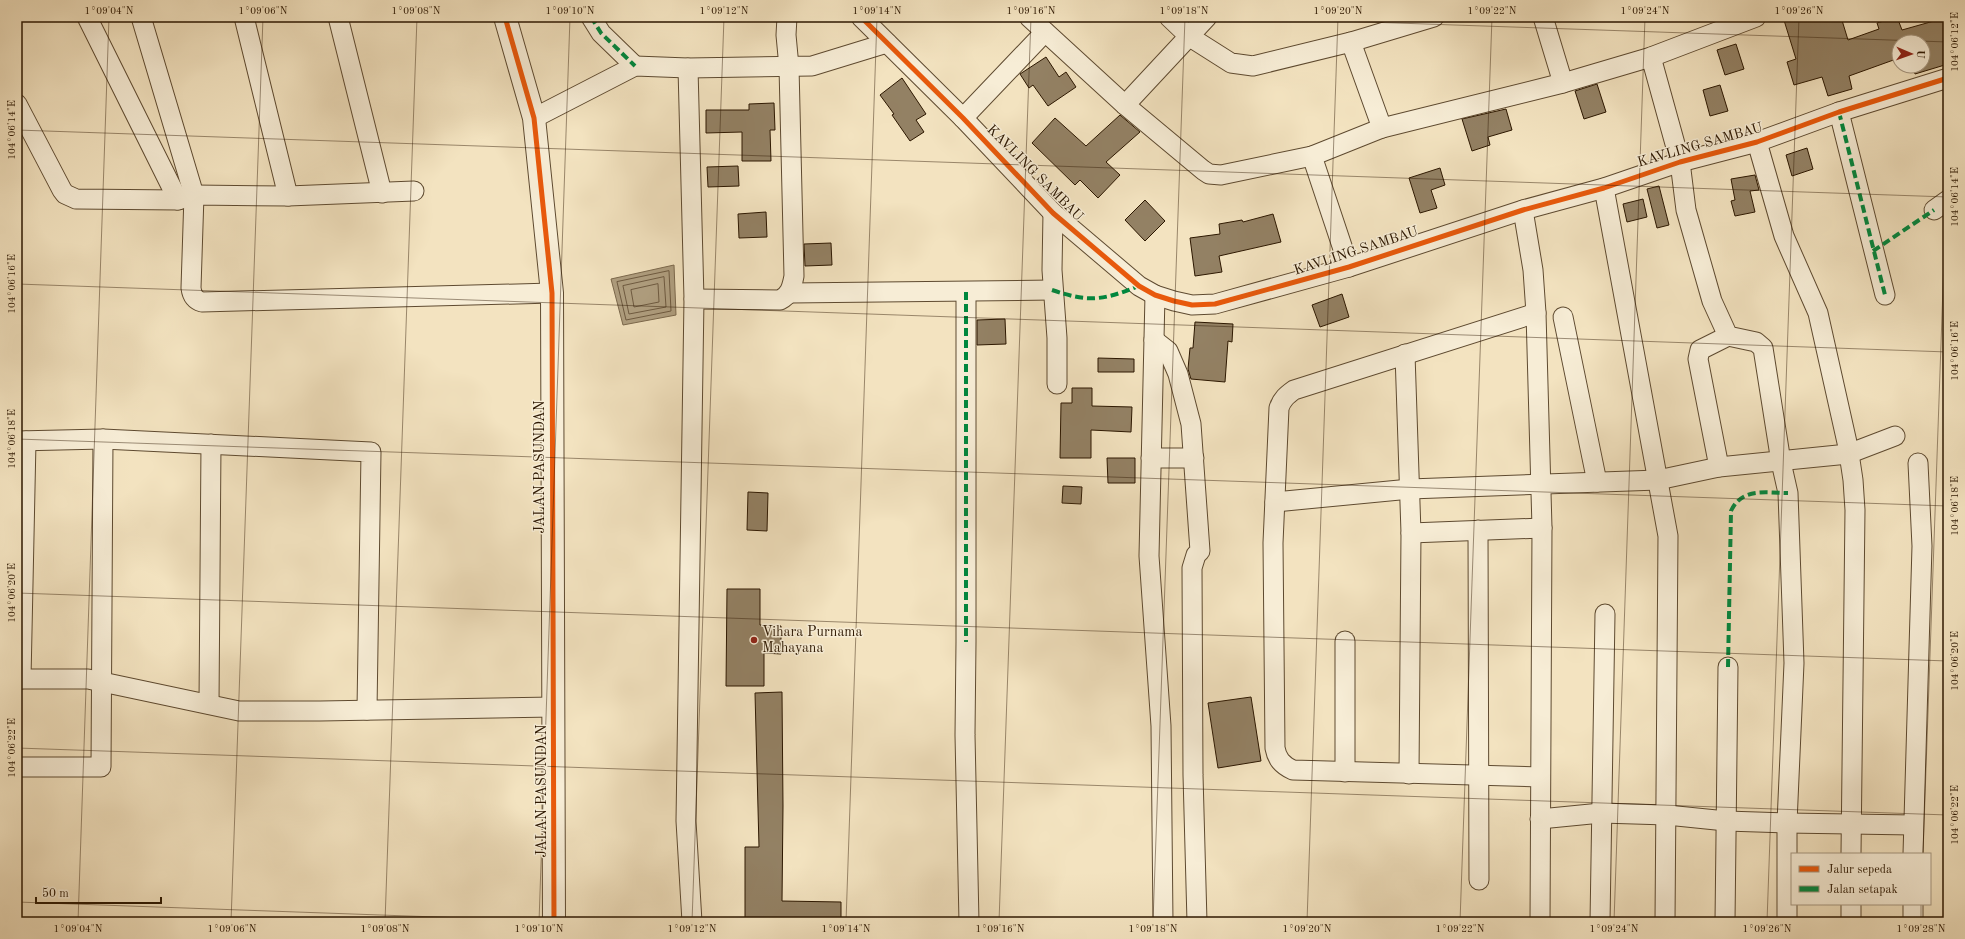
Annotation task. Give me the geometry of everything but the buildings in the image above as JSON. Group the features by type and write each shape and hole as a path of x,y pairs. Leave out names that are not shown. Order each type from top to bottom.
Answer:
{"street":[{"path":"87,17 186,198"},
{"path":"141,17 186,198 191,288 194,297 202,302 552,293"},
{"path":"244,17 288,196"},
{"path":"338,17 382,193"},
{"name":"JALAN PASUNDAN","path":"505,17 534,118 552,293 554,922"},
{"path":"590,17 601,33 635,66"},
{"path":"787,17 786,35 789,67 794,276 790,293"},
{"name":"KAVLING SAMBAU","path":"861,17 963,118 1053,213 1139,286 1155,295 1192,305 1215,304 1349,266 1523,210 1604,188 1680,162 1757,142 1839,112 1948,78"},
{"path":"1029,17 1125,105 1210,174 1228,175 1312,156 1382,128 1563,83 1651,58 1743,19"},
{"path":"1169,17 1190,37 1231,63 1242,66 1265,64 1352,42 1434,17"},
{"path":"1125,105 1207,17"},
{"path":"1542,17 1563,83"},
{"path":"963,118 1045,32"},
{"path":"1352,42 1382,128"},
{"path":"534,118 635,66 688,68 812,66 887,43"},
{"path":"1651,58 1680,162 1686,210 1712,301 1728,336"},
{"path":"688,68 694,299 686,821 692,922"},
{"path":"17,104 62,190 69,197 82,199 186,198 414,191"},
{"path":"1839,112 1885,295"},
{"path":"1757,142 1784,236 1818,313 1853,480 1855,510 1851,853"},
{"path":"1312,156 1349,266"},
{"path":"1604,188 1668,536 1665,922"},
{"path":"1523,210 1533,270 1536,313 1541,486 1540,922"},
{"path":"1053,213 1052,290 1058,338 1057,384"},
{"path":"694,299 780,300 790,293 1052,290"},
{"path":"966,292 965,735 970,922"},
{"path":"1155,295 1149,556 1161,726 1163,922"},
{"path":"1536,313 1294,390 1284,398 1279,408 1273,543 1276,755 1286,767 1293,770 1345,772 1480,776 1540,776"},
{"path":"1563,317 1597,482"},
{"path":"1719,467 1698,358 1700,350 1728,336 1756,342 1763,348 1781,462 1788,493 1794,663 1787,823 1787,922"},
{"path":"1154,340 1168,351 1178,374 1191,424 1194,458 1200,551 1196,555 1192,568 1193,775 1197,922"},
{"path":"1405,354 1411,533 1409,774"},
{"path":"1275,502 1410,489 1541,486 1658,480 1719,467 1781,462 1848,454 1895,436"},
{"path":"367,710 372,452 104,440 22,441 19,679 88,679 239,710 367,710 554,707"},
{"path":"17,767 101,767 104,440"},
{"path":"209,704 211,444"},
{"path":"1151,458 1194,458"},
{"path":"1913,853 1922,546 1918,463"},
{"path":"1411,533 1542,528"},
{"path":"1478,530 1480,776 1479,880"},
{"path":"1600,922 1605,614"},
{"path":"1345,641 1345,772"},
{"path":"1726,922 1728,666"},
{"path":"1540,819 1601,813 1667,815 1726,821 1851,825 1913,825"},
{"path":"1851,905 1851,922"},
{"path":"1913,905 1913,922"}],"water":[{"path":"674,265 676,315 623,325 611,279"}],"marked path":[{"path":"591,17 601,33 635,66"},
{"path":"1839,112 1885,295"},
{"path":"1873,251 1934,210"},
{"path":"1052,290 1077,297 1096,298 1106,297 1139,286"},
{"path":"966,292 966,642"},
{"path":"1728,667 1731,511 1741,498 1748,495 1763,492 1788,493"}],"cycle path":[{"path":"505,17 534,118 552,293 554,922"},
{"path":"861,17 963,118 1053,213 1139,286 1155,295 1192,305 1215,304 1349,267 1523,210 1604,188 1680,162 1757,142 1839,112 1948,78"}],"place":[{"name":"Vihara Purnama Mahayana","path":"754,640"}]}
